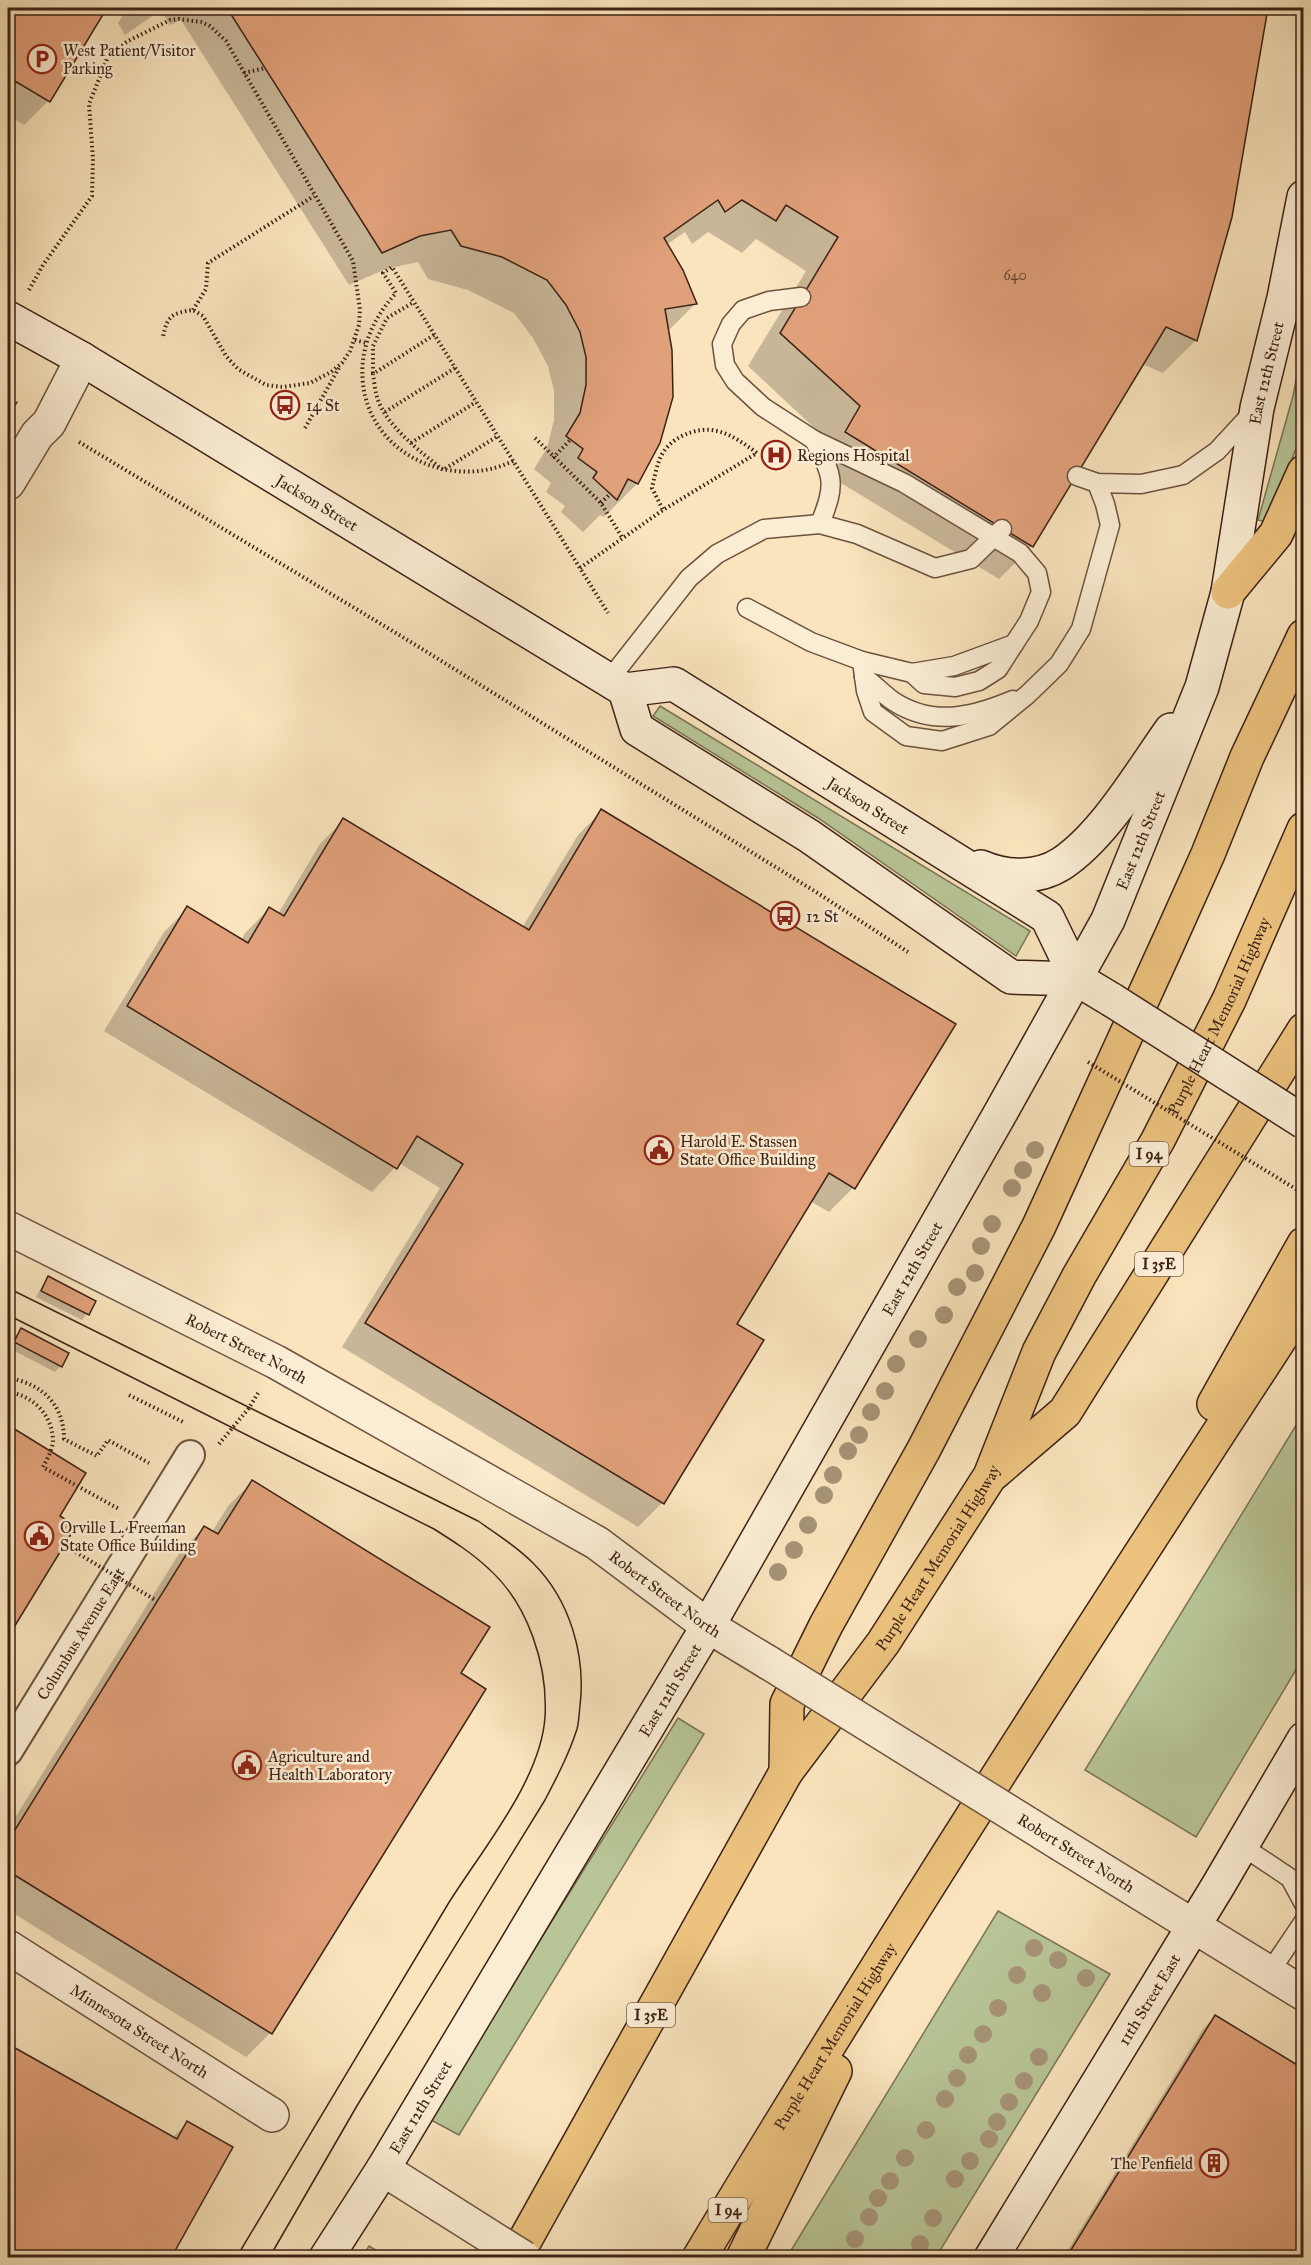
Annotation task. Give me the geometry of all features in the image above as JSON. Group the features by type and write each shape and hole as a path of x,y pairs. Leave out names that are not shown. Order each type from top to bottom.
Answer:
{"highway":[{"path":"1228,592 1276,534 1304,472"},
{"path":"786,1772 787,1704 826,1625 924,1449 1039,1226 1189,898 1247,758 1304,636"},
{"name":"Purple Heart Memorial Highway","path":"515,2258 786,1772 882,1643 990,1476 1039,1352 1079,1276 1158,1140 1229,1000 1304,829"},
{"name":"I 35E","path":"990,1476 1065,1412 1304,1030"},
{"path":"1062,1675 1304,1244"},
{"name":"Purple Heart Memorial Highway","path":"699,2258 756,2163 1062,1675 1304,1302"},
{"path":"743,2258 918,1904"},
{"path":"694,2258 756,2163"}],"main road":[{"name":"East 12th Street","path":"326,2258 383,2169 708,1626 1077,979 1108,920 1202,687 1228,592 1257,408 1284,298 1304,197"},
{"name":"Jackson Street","path":"9,319 82,359 617,685 674,684 1047,917 1077,979"},
{"path":"8,483 37,435 49,423 82,359"},
{"path":"617,685 637,729 808,836 1011,977 1077,979 1304,1122"},
{"path":"929,845 997,874 1025,876 1059,865 1083,846 1106,820 1202,687"},
{"name":"Robert Street North","path":"8,1228 276,1362 597,1543 708,1626 1304,1994"},
{"name":"11th Street East","path":"991,2258 1301,1748"},
{"name":"Minnesota Street North","path":"8,1947 272,2115"},
{"path":"383,2169 524,2258"}],"street":[{"name":"Columbus Avenue East","path":"8,1751 183,1466"}],"lane":[{"path":"801,297 769,301 743,310 731,324 722,344 725,365 735,381 763,407 814,440 904,483 999,533 1037,573 1041,592 1029,621 998,669 979,681 955,687 924,684 912,673 863,668"},
{"path":"1077,476 1097,483 1141,484 1183,476 1217,451 1257,408"},
{"path":"814,440 831,471 831,497 820,524"},
{"path":"863,668 873,712 906,736 942,741 989,726 1027,695 1059,664 1081,629 1110,525 1097,483"},
{"path":"617,685 689,578 717,554 764,529 820,524 857,534 935,568 971,559 999,533"},
{"path":"747,608 863,668 894,701 920,713 947,718 980,713 1027,695"},
{"path":"1242,1846 1290,1878 1304,1904"},
{"path":"1269,1973 1304,1921"}],"path":[{"path":"9,319 43,265 92,196 89,104 109,54 128,41 170,20 190,19 210,26 219,33 244,73 353,261 360,310 355,340 304,428"},
{"path":"244,73 266,68"},
{"path":"193,310 206,288 208,263 314,196"},
{"path":"513,461 475,472 442,470 422,463 406,453 389,438 374,418 369,409 363,384 363,357 366,343 380,312 396,292 383,273 392,267 608,613"},
{"path":"414,302 387,318 373,346 373,374 377,399 399,431 442,470"},
{"path":"163,337 167,322 173,314 193,310 204,316 231,362 238,369 266,385 292,387 310,382 331,372 342,363"},
{"path":"373,374 434,335"},
{"path":"355,340 366,343"},
{"path":"385,412 455,368"},
{"path":"411,443 477,402"},
{"path":"580,568 663,510 757,453 735,437 715,429 693,430 673,440 659,459 652,488 663,510"},
{"path":"442,470 498,436"},
{"path":"535,438 601,503 623,539"},
{"path":"75,439 229,530 582,747 915,956"},
{"path":"553,458 571,439"},
{"path":"601,503 610,494"},
{"path":"1088,1062 1304,1194"},
{"path":"8,1378 22,1380 38,1387 51,1397 64,1426 64,1439 97,1456 108,1440 183,1466 208,1458 249,1408 276,1362"},
{"path":"8,1392 32,1400 44,1413 50,1426 53,1442 43,1467 147,1525"},
{"path":"129,1395 186,1423 183,1466"},
{"path":"64,1545 157,1601"}],"green space":[{"path":"1303,344 1303,431 1267,522 1258,520 1293,396"},
{"path":"660,706 1030,931 1016,956 818,818 653,716"},
{"path":"1303,1414 1303,1658 1196,1837 1085,1770"},
{"path":"678,1718 704,1734 459,2135 429,2119"},
{"path":"998,1911 1110,1974 936,2257 787,2257"},
{"path":"369,2246 387,2257 362,2257"}],"building":[{"name":"West Patient/Visitor Parking","path":"8,8 107,8 50,102 8,77"},
{"name":"Regions Hospital","path":"227,8 1268,8 1232,217 1197,341 1166,327 1033,547 845,432 860,406 780,333 838,237 786,205 776,221 742,200 725,212 718,200 664,238 683,270 697,304 665,309 672,350 673,397 660,443 638,484 628,479 617,500 593,478 597,472 578,458 583,449 566,436 580,413 586,385 586,357 580,332 566,305 547,280 502,257 461,246 451,230 420,236 382,253"},
{"name":"Harold E. Stassen State Office Building","path":"601,809 956,1024 855,1189 829,1173 737,1324 764,1340 664,1504 365,1323 463,1164 417,1136 397,1169 127,1006 187,906 248,943 269,907 284,916 343,818 529,930"},
{"path":"8,1257 14,1260 8,1274"},
{"path":"48,1276 96,1301 89,1315 41,1291"},
{"path":"21,1328 69,1353 62,1367 14,1342"},
{"name":"Orville L. Freeman State Office Building","path":"8,1425 86,1473 60,1516 76,1526 8,1637"},
{"name":"Agriculture and Health Laboratory","path":"252,1480 490,1627 461,1673 486,1689 272,2034 8,1871 8,1841 204,1526 218,1534"},
{"name":"The Penfield","path":"1215,2015 1304,2069 1304,2258 1066,2258"},
{"path":"8,2044 177,2139 187,2121 233,2147 171,2258 8,2258"}],"tram line":[{"path":"8,1288 478,1521 506,1540 533,1563 557,1594 573,1629 578,1648 581,1687 578,1726 567,1756 545,1800 358,2104 269,2258"},
{"path":"8,1315 448,1538 483,1563 503,1583 525,1617 539,1657 543,1677 545,1717 541,1741 521,1790 448,1904 236,2258"}],"place":[{"name":"West Patient/Visitor Parking","path":"42,59"},
{"name":"14 St","path":"285,405"},
{"name":"Regions Hospital","path":"776,455"},
{"name":"12 St","path":"785,916"},
{"name":"Harold E. Stassen State Office Building","path":"659,1150"},
{"name":"Orville L. Freeman State Office Building","path":"39,1536"},
{"name":"Agriculture and Health Laboratory","path":"247,1765"},
{"name":"The Penfield","path":"1214,2163"}]}
